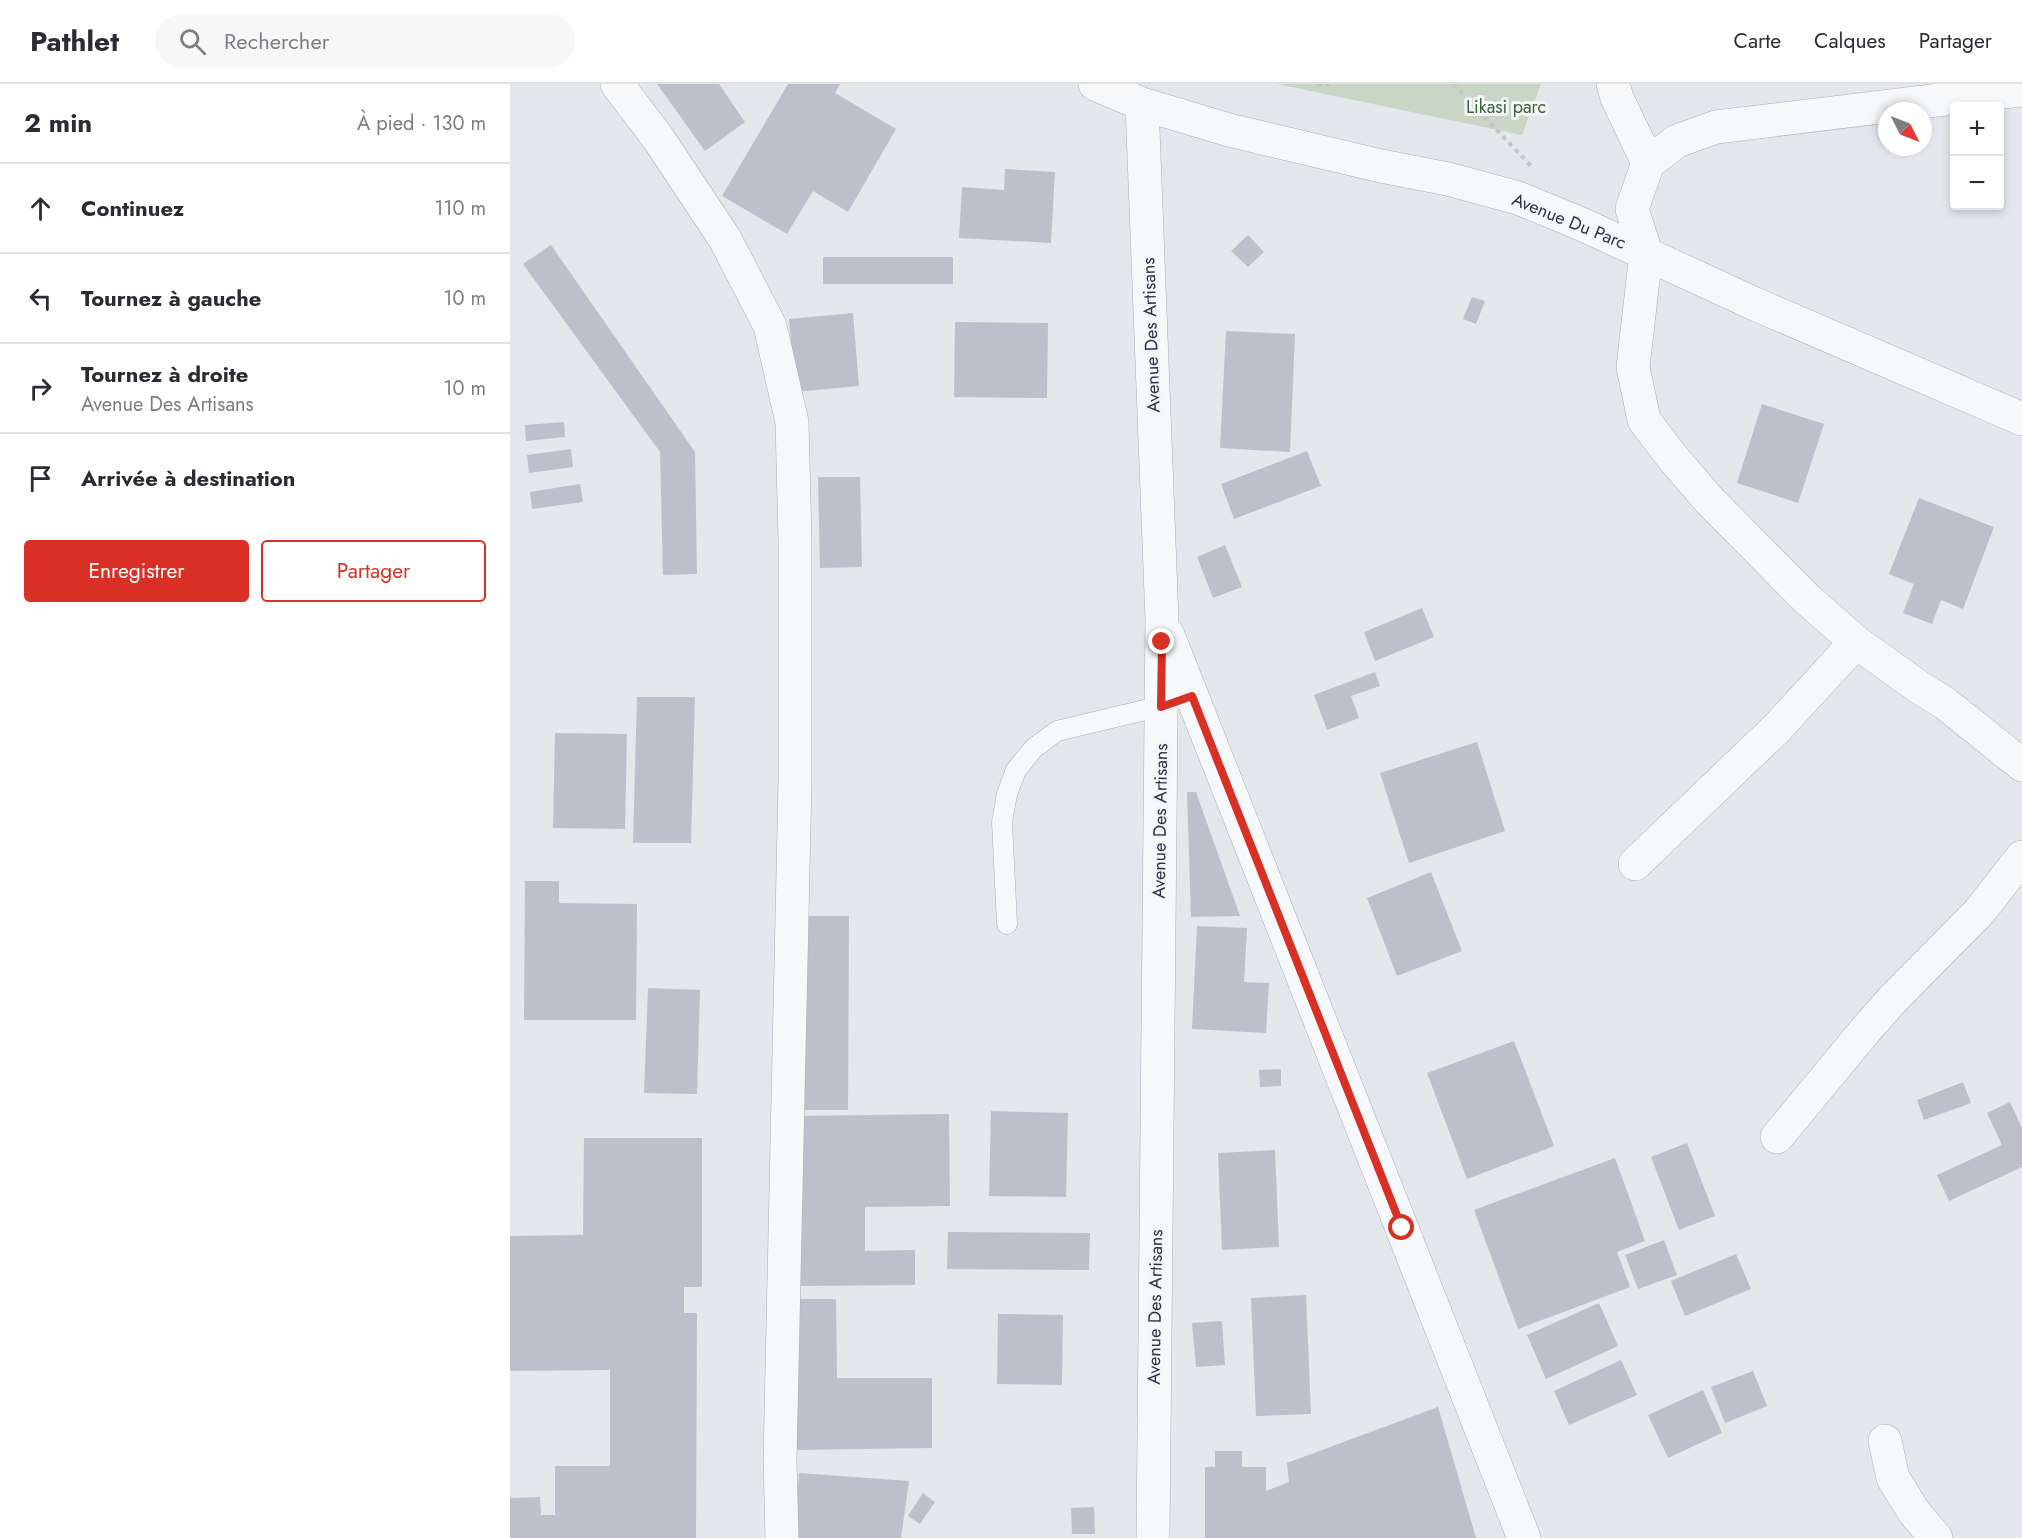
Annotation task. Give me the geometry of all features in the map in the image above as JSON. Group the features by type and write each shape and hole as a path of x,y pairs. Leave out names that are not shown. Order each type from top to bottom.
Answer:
{"street":[{"path":"617,84 658,138 725,239 770,326 792,422 795,540 795,781 780,1460 782,1538"},
{"name":"Avenue Du Parc","path":"1095,84 1142,104 1229,130 1448,179 1518,198 1646,253 1755,304 2022,419"},
{"path":"1613,84 1617,98 1648,163"},
{"path":"2022,90 1716,127 1677,141 1648,163 1632,209 1646,253 1633,367 1644,420 1709,500 1807,599 1856,642 1916,686 1946,704 2022,765"},
{"name":"Avenue Des Artisans","path":"1142,104 1162,620 1153,1538"},
{"path":"1162,620 1524,1538"},
{"path":"1635,864 1777,728 1856,642"},
{"path":"1778,1137 1832,1069 1875,1020 1980,911 2022,857"},
{"path":"1886,1441 1893,1478 1914,1512 1936,1538"}],"lane":[{"path":"1007,924 1002,822 1007,794 1016,770 1034,748 1057,731 1161,707 1192,696"}],"path":[{"path":"1318,84 1325,86 1329,84"},
{"path":"1453,84 1538,173 1518,198"}],"green space":[{"name":"Likasi parc","path":"1277,84 1541,84 1522,135"}],"building":[{"path":"657,84 719,84 745,122 705,151"},
{"path":"788,84 840,84 835,93 896,129 848,212 813,191 787,234 722,196"},
{"path":"1005,169 1055,172 1051,243 959,238 962,187 1004,190"},
{"path":"1248,235 1264,252 1248,267 1231,251"},
{"path":"551,245 695,452 697,574 663,575 660,452 523,264"},
{"path":"823,257 953,257 953,284 823,284"},
{"path":"1472,297 1485,301 1476,324 1463,319"},
{"path":"853,313 859,386 795,392 789,319"},
{"path":"955,322 1048,323 1047,398 954,397"},
{"path":"1226,331 1295,334 1290,452 1220,448"},
{"path":"1762,404 1824,424 1798,503 1737,483"},
{"path":"564,422 565,437 526,441 525,425"},
{"path":"571,449 573,467 529,473 527,455"},
{"path":"1307,451 1321,486 1234,519 1221,484"},
{"path":"818,477 860,477 862,567 820,568"},
{"path":"580,484 583,502 532,509 530,492"},
{"path":"1919,498 1994,527 1963,609 1941,600 1932,624 1903,613 1914,584 1889,574"},
{"path":"1225,545 1242,587 1213,598 1197,557"},
{"path":"1422,608 1434,637 1375,661 1364,632"},
{"path":"1375,672 1380,686 1351,696 1359,718 1327,730 1314,695"},
{"path":"637,697 695,697 691,843 633,843"},
{"path":"555,733 627,734 625,829 553,828"},
{"path":"1477,742 1505,831 1409,863 1380,773"},
{"path":"1187,792 1196,792 1240,916 1191,917"},
{"path":"1431,872 1462,951 1397,976 1367,898"},
{"path":"525,881 559,881 559,903 637,904 636,1020 524,1020"},
{"path":"797,916 849,916 848,1110 796,1110"},
{"path":"1197,926 1247,928 1244,982 1269,983 1266,1033 1192,1029"},
{"path":"648,988 700,990 697,1094 644,1093"},
{"path":"1514,1041 1554,1146 1467,1179 1427,1073"},
{"path":"1281,1069 1281,1086 1260,1087 1259,1070"},
{"path":"1963,1082 1971,1103 1924,1120 1917,1100"},
{"path":"2010,1102 2022,1128 2022,1167 1949,1201 1937,1175 2002,1145 1987,1113"},
{"path":"991,1111 1068,1113 1066,1197 989,1196"},
{"path":"949,1114 950,1206 865,1207 865,1251 915,1250 915,1285 797,1286 795,1116"},
{"path":"584,1138 702,1138 702,1287 684,1287 684,1313 697,1313 696,1538 510,1538 510,1498 540,1497 541,1515 555,1515 555,1466 610,1466 610,1370 510,1371 510,1236 583,1235"},
{"path":"1687,1143 1715,1216 1679,1230 1651,1157"},
{"path":"1275,1150 1279,1247 1222,1250 1218,1153"},
{"path":"1615,1158 1645,1241 1617,1252 1630,1287 1518,1329 1474,1210"},
{"path":"948,1232 1090,1233 1089,1270 947,1269"},
{"path":"1664,1240 1677,1275 1638,1289 1625,1255"},
{"path":"1736,1254 1751,1289 1685,1316 1671,1281"},
{"path":"1306,1295 1311,1414 1256,1416 1251,1298"},
{"path":"793,1299 836,1299 837,1378 932,1378 932,1448 793,1450"},
{"path":"1599,1303 1618,1346 1546,1379 1527,1335"},
{"path":"998,1314 1063,1315 1062,1385 997,1384"},
{"path":"1222,1321 1225,1365 1196,1367 1192,1323"},
{"path":"1621,1360 1637,1395 1569,1425 1554,1391"},
{"path":"1753,1371 1767,1406 1725,1423 1711,1387"},
{"path":"1703,1390 1722,1433 1668,1458 1648,1415"},
{"path":"1438,1407 1476,1538 1205,1538 1205,1467 1215,1467 1215,1451 1242,1451 1242,1467 1266,1467 1266,1491 1289,1482 1287,1463"},
{"path":"799,1473 909,1481 901,1538 794,1538"},
{"path":"923,1493 935,1502 920,1524 908,1516"},
{"path":"1094,1507 1095,1534 1072,1534 1071,1508"}],"route":[{"path":"1162,642 1161,707 1192,696 1402,1228"}]}
